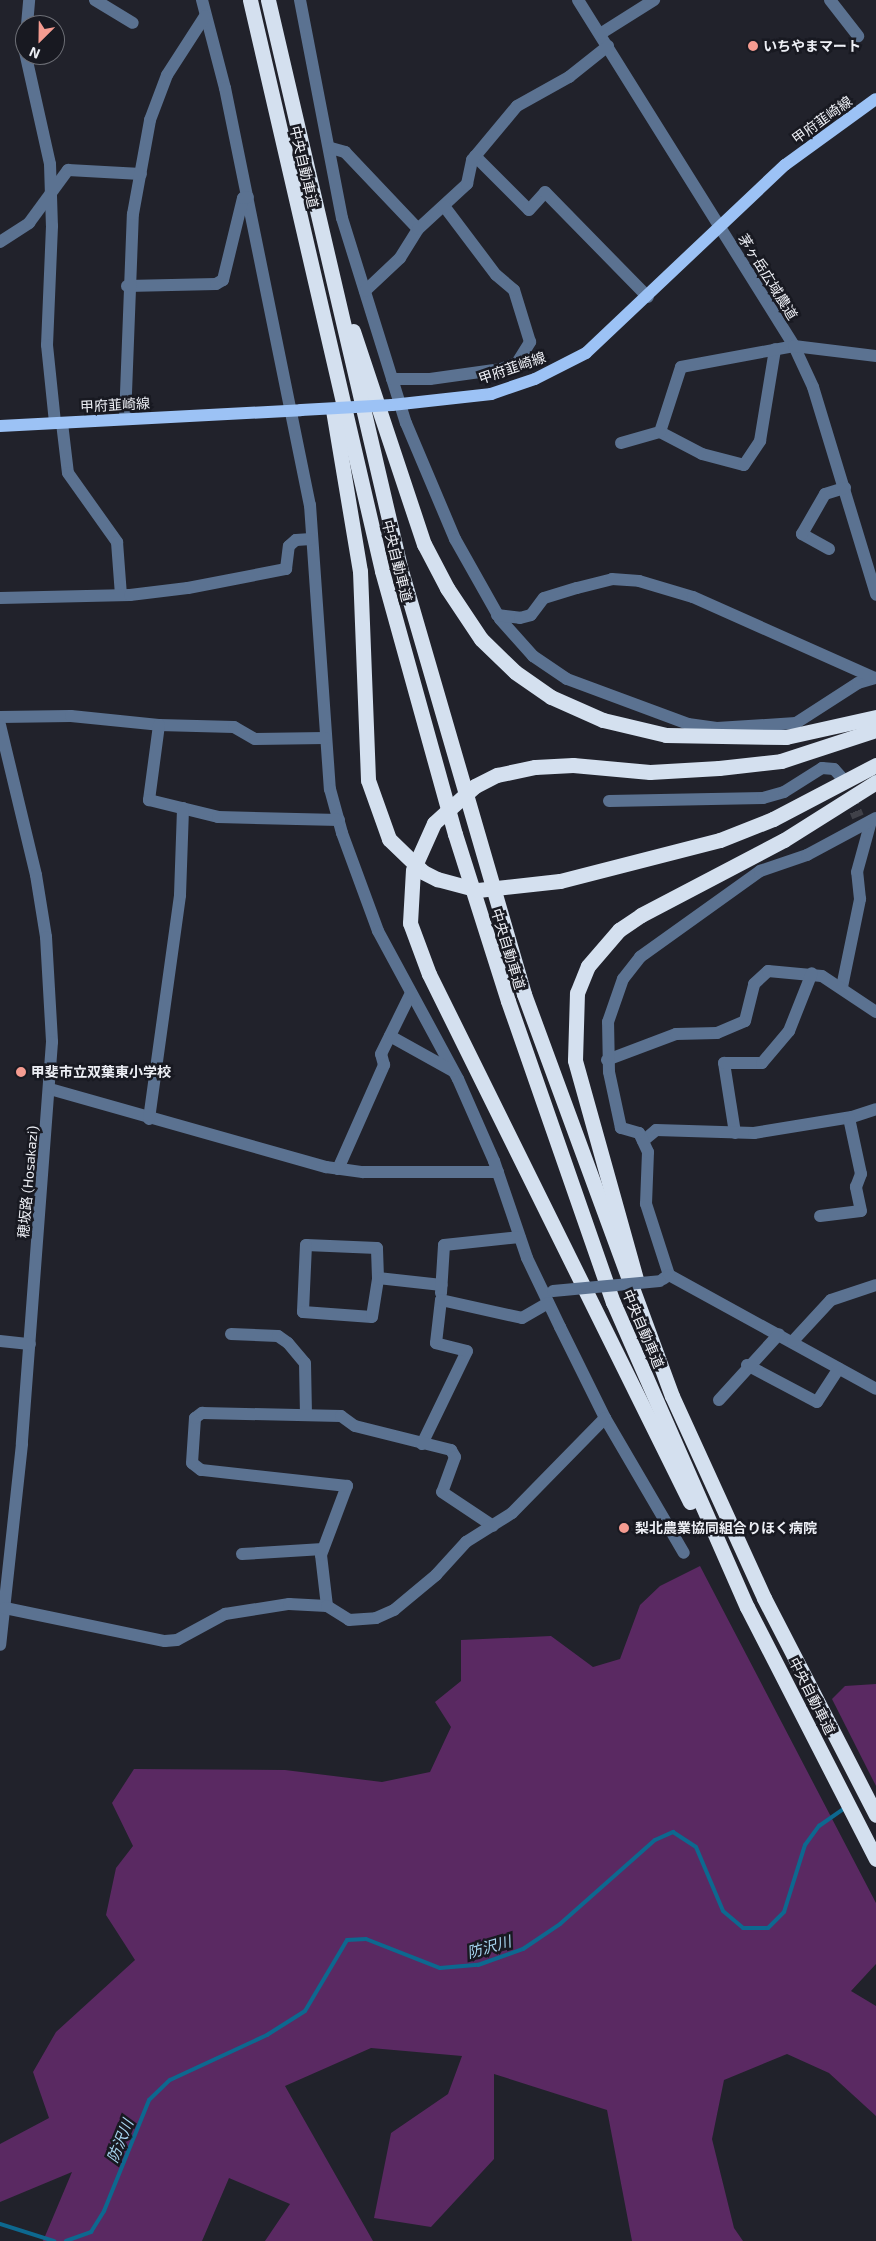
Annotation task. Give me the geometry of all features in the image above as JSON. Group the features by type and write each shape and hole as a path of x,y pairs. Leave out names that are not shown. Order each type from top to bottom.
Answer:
{"highway":[{"name":"中央自動車道","path":"250,0 311,273 413,687 508,1002 613,1302 748,1607 876,1859"},
{"name":"中央自動車道","path":"268,0 400,567 474,829 524,994 672,1396 764,1598 876,1815"},
{"path":"314,203 384,434 424,544 481,639 514,672 551,697 602,720 666,735 786,737 846,727 876,717"},
{"path":"311,273 360,571 368,780 389,839 423,872 437,879 478,890 560,881 720,840 782,815 876,765"},
{"path":"748,1607 615,1357 429,974 410,922 413,870 434,823 475,786 497,775 534,767 573,765 650,772 719,768 781,761 876,730"},
{"path":"672,1396 600,1162 575,1060 577,992 599,950 619,930 784,840 876,782"}],"main road":[{"name":"甲府韮崎線","path":"0,426 396,406 491,394 514,386 586,352 648,297 718,227 785,165 876,99"}],"street":[{"path":"28,15 29,0"},
{"path":"95,0 133,23"},
{"path":"202,0 296,410 310,505 330,789 338,820 378,931 454,1071 498,1172 520,1237 605,1418 684,1553"},
{"path":"300,0 331,148 342,218 392,379 396,406 428,482 480,589 497,615 534,656 567,679 688,724 717,728 796,723 858,683 876,678"},
{"name":"茅ヶ岳広域農道","path":"578,0 794,346 813,388 876,595"},
{"path":"600,34 654,0"},
{"path":"846,0 833,4 858,36"},
{"path":"125,419 128,286 141,174 150,120 167,74 205,16"},
{"path":"364,291 400,258 418,229 467,184 475,156 517,106 569,77 608,46"},
{"path":"26,65 26,72 41,116 51,194 47,345 58,423 68,473 117,542 121,595"},
{"path":"331,148 345,152 418,229"},
{"path":"475,156 530,210 545,192 648,297"},
{"path":"0,242 30,222 68,170 78,168 141,174"},
{"path":"128,286 216,284 223,280 243,198 248,197"},
{"path":"392,379 430,379 510,366 526,355 530,342 523,310 514,290 496,275 444,206"},
{"path":"660,432 681,367 794,346 876,356"},
{"path":"621,443 660,432 702,454 744,465 760,441 775,349"},
{"path":"510,366 514,386"},
{"path":"829,549 802,534 825,494 845,488"},
{"path":"0,598 121,595 188,588 286,569 289,546 296,540 311,539"},
{"path":"497,615 520,618 531,615 544,598 612,579 639,580 693,597 876,678"},
{"path":"0,717 28,713 158,726 234,728 255,739 325,738"},
{"name":"穂坂路 (Hosakazi)","path":"0,724 46,937 50,1089 30,1344 0,1645"},
{"path":"158,726 149,800 218,816 338,820"},
{"path":"609,801 763,798 784,792 822,768 834,769 842,778"},
{"path":"149,1119 180,895 183,808"},
{"path":"842,987 860,899 857,872 867,820"},
{"path":"665,1278 646,1204 648,1152 639,1133 621,1128 608,1060 608,1022 615,998 640,957 760,871 806,855 867,820"},
{"path":"608,1060 676,1034 717,1033 745,1021 754,984 768,971 812,973 842,987 876,1012"},
{"path":"735,1133 724,1063 762,1064 789,1031 812,973"},
{"path":"338,1169 384,1065 381,1054 411,993"},
{"path":"390,1036 454,1071"},
{"path":"50,1089 149,1119 338,1169 498,1172"},
{"path":"643,1141 656,1130 735,1133 849,1118 876,1109"},
{"path":"820,1216 861,1211 856,1187 861,1174 849,1118"},
{"path":"422,1444 467,1352 436,1344 444,1245 520,1237"},
{"path":"306,1245 377,1248 378,1278 372,1317 303,1312 306,1245"},
{"path":"378,1278 442,1284"},
{"path":"440,1300 522,1318 548,1295 665,1278 793,1341 876,1389"},
{"path":"793,1341 831,1300 876,1285"},
{"path":"231,1334 278,1336 288,1342 305,1363 306,1415"},
{"path":"719,1400 747,1365 779,1334"},
{"path":"0,1341 30,1344"},
{"path":"747,1365 817,1402 839,1368"},
{"path":"327,1606 323,1549 347,1486 209,1472 192,1463 195,1418 202,1413 341,1416 354,1426 452,1450 455,1457 442,1492 493,1526"},
{"path":"3,1603 164,1641 177,1640 225,1614 289,1604 327,1606 350,1620 359,1621 394,1610 436,1575 466,1542 512,1513 605,1418"},
{"path":"242,1554 323,1549"}],"shaded area":[{"path":"700,1566 876,1903 876,1964 851,1991 876,2006 876,2116 829,2073 787,2054 724,2080 712,2139 734,2228 743,2241 632,2241 607,2110 494,2074 494,2159 431,2227 374,2218 391,2133 448,2094 462,2056 371,2048 285,2086 373,2241 265,2241 290,2204 229,2178 202,2241 43,2241 72,2172 0,2202 0,2144 49,2118 33,2072 56,2032 135,1960 106,1915 116,1868 133,1846 112,1803 134,1769 285,1770 382,1782 430,1772 451,1727 435,1702 461,1681 461,1640 551,1636 593,1667 620,1659 640,1605 660,1586"},
{"path":"876,1684 876,1786 832,1699 845,1686"}],"waterway":[{"name":"防沢川","path":"66,2241 91,2232 104,2211 149,2100 170,2080 267,2035 305,2011 347,1940 366,1939 440,1968 478,1965 523,1949 560,1924 655,1840 673,1832 696,1847 723,1911 743,1928 768,1928 784,1912 805,1845 819,1826 846,1807"},
{"name":"防沢川","path":"0,2224 54,2241"}],"tunnel":[{"path":"842,778 858,817"}],"place":[{"name":"いちやまマート","path":"753,46"},
{"name":"甲斐市立双葉東小学校","path":"21,1072"},
{"name":"梨北農業協同組合りほく病院","path":"624,1528"}]}
